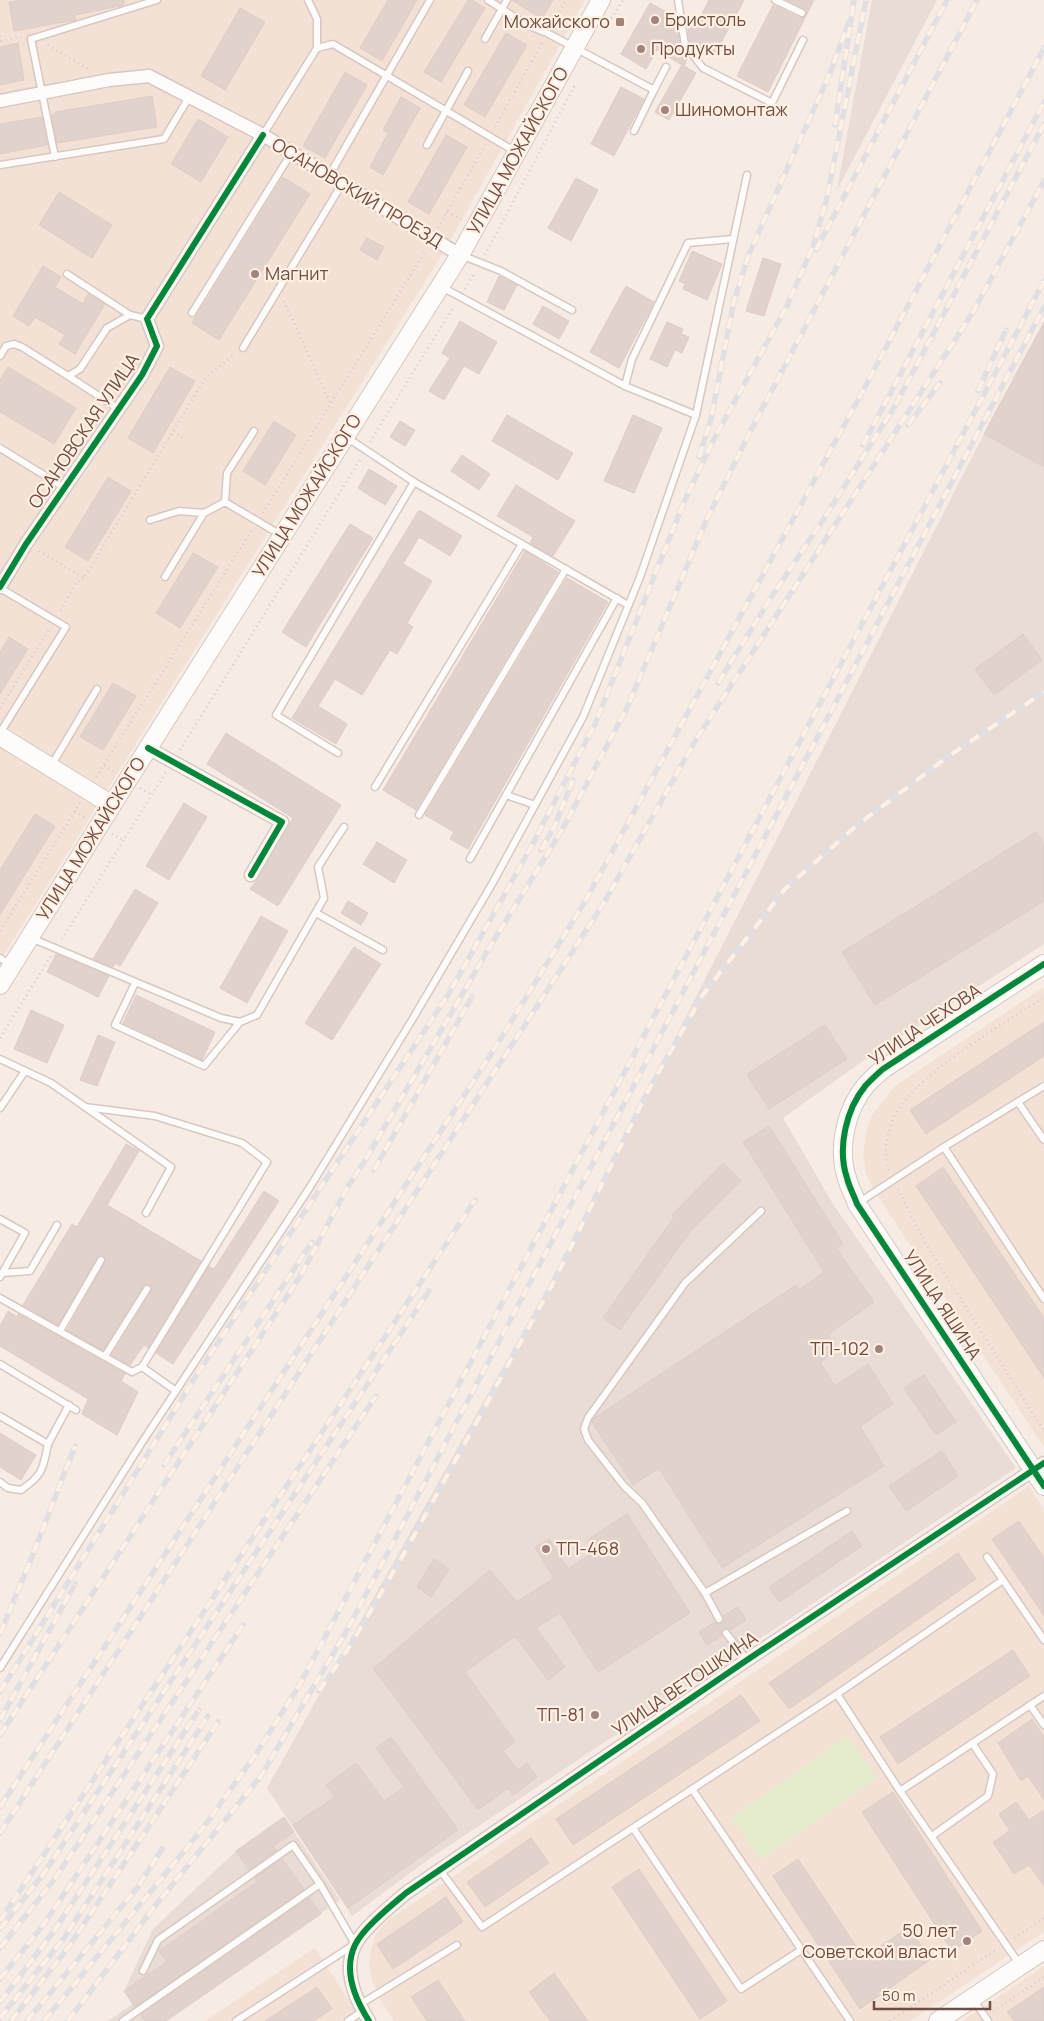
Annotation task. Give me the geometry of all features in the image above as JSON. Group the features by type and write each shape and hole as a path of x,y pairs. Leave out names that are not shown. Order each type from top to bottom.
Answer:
{"main road":[{"name":"УЛИЦА МОЖАЙСКОГО","path":"0,985 6,962 30,937 460,255 601,0"},
{"path":"0,734 112,805"},
{"name":"УЛИЦА ЧЕХОВА","path":"845,1130 853,1106 865,1086 883,1069 1044,964"},
{"name":"УЛИЦА ЯШИНА","path":"845,1130 842,1153 846,1177 857,1204 1039,1467 1044,1486"},
{"path":"938,2021 1044,1950"}],"street":[{"name":"ОСАНОВСКИЙ ПРОЕЗД","path":"0,100 110,80 150,76 263,135 460,255"},
{"path":"147,319 263,135"},
{"name":"ОСАНОВСКАЯ УЛИЦА","path":"0,587 26,544 142,375 157,346 147,319"},
{"path":"148,748 282,822 251,875"},
{"name":"УЛИЦА ВЕТОШКИНА","path":"355,1944 376,1919 406,1893 747,1660 1039,1467"},
{"path":"355,1944 351,1965 353,1988 364,2012"}],"lane":[{"path":"55,156 31,39 157,0"},
{"path":"263,135 317,48 317,19 308,0"},
{"path":"330,176 430,0"},
{"path":"488,0 527,26 547,33 654,90"},
{"path":"485,39 507,0"},
{"path":"678,0 685,45 702,68 772,103 803,40"},
{"path":"775,0 802,13"},
{"path":"317,48 333,44 517,152"},
{"path":"634,131 666,67"},
{"path":"427,145 468,71"},
{"path":"0,165 164,139 189,97"},
{"path":"192,313 292,152"},
{"path":"0,1668 176,1391 320,1170 477,909 583,717 628,605 696,415 747,175"},
{"path":"244,348 342,184"},
{"path":"625,386 632,359 688,243 733,239"},
{"path":"460,255 501,271 572,310"},
{"path":"67,274 130,315 147,319"},
{"path":"441,286 625,386 696,415"},
{"path":"68,376 80,369 107,328 130,315"},
{"path":"0,356 6,346 14,344 22,347 119,409"},
{"path":"225,502 227,473 254,431"},
{"path":"345,437 414,482 628,605"},
{"path":"0,448 65,488"},
{"path":"338,753 276,715 414,482"},
{"path":"225,502 282,535"},
{"path":"165,577 204,513 225,502"},
{"path":"150,520 179,511 204,513"},
{"path":"376,787 522,544"},
{"path":"419,815 566,569"},
{"path":"0,587 66,628 0,734"},
{"path":"470,859 617,598"},
{"path":"50,767 97,689"},
{"path":"506,795 535,805"},
{"path":"135,983 115,1026 204,1066 240,1022 257,1015 324,898 318,867 344,827"},
{"path":"316,913 383,950"},
{"path":"30,937 55,950 220,1018 240,1022"},
{"path":"0,1059 51,1083 171,1167 146,1213"},
{"path":"0,1108 25,1070"},
{"path":"857,1204 944,1147 1044,1086"},
{"path":"1018,1102 1044,1140"},
{"path":"0,1298 132,1372 142,1367 267,1162 242,1143 155,1116 85,1107"},
{"path":"944,1147 1044,1299"},
{"path":"719,1619 704,1593 642,1502 624,1486 588,1440 584,1429 588,1418 685,1283 760,1211"},
{"path":"0,1219 25,1233 1,1275"},
{"path":"1,1275 30,1271 57,1225"},
{"path":"60,1331 101,1260"},
{"path":"105,1356 147,1289"},
{"path":"0,1364 76,1410"},
{"path":"142,1367 176,1391"},
{"path":"0,1482 8,1488 21,1490 35,1481 43,1468 48,1444 69,1405"},
{"path":"0,1416 48,1444"},
{"path":"704,1593 847,1511"},
{"path":"988,1557 1044,1640"},
{"path":"440,1870 482,1927 837,1694 1003,1580"},
{"path":"726,1633 747,1660"},
{"path":"837,1694 900,1791 1021,1966"},
{"path":"900,1791 1044,1696"},
{"path":"1030,1705 1044,1725"},
{"path":"932,1836 988,1796 993,1774 972,1743"},
{"path":"692,1789 850,2021"},
{"path":"633,1828 741,1989 801,1950"},
{"path":"143,1971 158,1940 293,1845 320,1884 355,1944 236,2021"},
{"path":"123,2021 320,1884"},
{"path":"348,2021 364,2012 457,1946"},
{"path":"972,1998 987,2019"}],"path":[{"path":"0,931 258,521 432,239 566,0"},
{"path":"604,32 622,0"},
{"path":"0,36 0,41 34,35 56,51 110,80"},
{"path":"0,1038 460,297 496,237 576,82"},
{"path":"278,290 331,404"},
{"path":"0,708 55,621 75,583 84,578 206,377 244,348"},
{"path":"174,430 184,439"},
{"path":"26,544 84,578"},
{"path":"1044,997 931,1075 900,1108 893,1120 886,1144 888,1168 926,1244 1044,1431"},
{"path":"890,2021 1044,1918"},
{"path":"987,2019 1044,1976"}],"shaded area":[{"path":"0,0 585,0 446,248 107,790 0,725"},
{"path":"872,0 937,0 837,190"},
{"path":"1044,322 1044,944 860,1063 783,1118 833,1204 1016,1468 429,1859 352,1916 267,1788 545,1292 984,434"},
{"path":"0,747 97,806 0,961"},
{"path":"1044,987 1044,1447 875,1192 866,1173 863,1154 866,1133 872,1115 895,1086"},
{"path":"1029,1486 1044,1510 1044,1932 910,2021 394,2021 380,1999 372,1980 369,1965 376,1934 387,1921"},
{"path":"284,1817 340,1900 166,2021 108,2021 133,2004 124,1991 153,1929 236,1851"},
{"path":"315,1948 362,2021 205,2021"},
{"path":"1044,1966 1044,2021 962,2021"}],"green space":[{"path":"847,1736 877,1778 761,1860 731,1818"}],"building":[{"path":"22,0 124,0 124,5 75,15 76,20 14,31 9,2"},
{"path":"388,0 417,0 382,61 360,48"},
{"path":"468,0 472,0 485,8 441,82 424,72"},
{"path":"512,0 553,0 542,19"},
{"path":"709,0 744,0 715,54 696,44 694,48 690,43 687,22 695,27"},
{"path":"787,0 814,0 806,16 807,12 805,9"},
{"path":"650,3 676,17 680,46 688,57 684,66 696,73 669,120 655,112 682,65 657,50 646,69 621,54"},
{"path":"773,5 800,18 806,16 768,92 737,76"},
{"path":"240,8 265,22 225,90 201,76"},
{"path":"506,33 527,45 485,117 464,105"},
{"path":"18,43 24,80 0,85 0,47"},
{"path":"345,72 367,85 325,158 303,146"},
{"path":"621,87 644,99 614,156 591,144"},
{"path":"152,96 157,127 57,143 52,115 56,114 55,112"},
{"path":"401,97 420,108 383,175 370,167 388,133 383,130"},
{"path":"42,117 47,145 0,154 0,124"},
{"path":"198,119 228,137 201,182 171,164"},
{"path":"446,135 467,147 429,214 408,202"},
{"path":"283,177 310,194 219,340 192,323"},
{"path":"576,178 598,190 571,241 548,228"},
{"path":"59,192 112,225 92,258 39,225"},
{"path":"367,238 384,247 377,260 360,250"},
{"path":"692,251 722,264 707,300 683,289 685,284 679,281"},
{"path":"763,258 781,264 764,316 746,311"},
{"path":"43,266 61,277 55,287 83,304 88,294 105,304 75,354 59,344 65,335 35,317 29,326 13,316"},
{"path":"499,276 517,285 504,310 487,302"},
{"path":"626,286 654,302 619,368 590,352"},
{"path":"543,306 569,321 559,339 533,324"},
{"path":"460,321 497,342 479,374 464,366 444,400 429,391 450,358 442,353"},
{"path":"667,322 683,329 681,334 689,337 682,353 675,350 667,367 650,359"},
{"path":"1044,322 1044,467 984,434"},
{"path":"8,367 76,408 54,444 0,412 0,380"},
{"path":"170,367 195,381 153,453 128,438"},
{"path":"507,415 573,453 558,480 492,441"},
{"path":"633,415 662,428 634,493 604,481"},
{"path":"274,421 296,435 265,485 243,471"},
{"path":"400,421 415,430 405,446 390,437"},
{"path":"462,455 490,474 479,490 451,471"},
{"path":"369,469 397,486 385,505 358,488"},
{"path":"108,477 131,491 88,561 65,547"},
{"path":"516,485 575,521 553,556 530,543 533,537 497,516"},
{"path":"419,510 462,536 450,556 419,537 403,564 432,581 407,623 413,627 397,654 390,650 362,695 335,679 318,706 347,724 336,744 292,718"},
{"path":"350,524 373,538 306,647 282,632"},
{"path":"525,551 558,572 416,810 383,790"},
{"path":"193,553 218,567 180,628 156,613"},
{"path":"567,578 608,602 468,849 450,839 454,832 425,815"},
{"path":"1023,634 1042,660 994,695 975,669"},
{"path":"9,637 28,649 0,694 0,652"},
{"path":"113,683 136,696 103,750 80,737"},
{"path":"226,733 341,805 278,906 250,889 258,879 293,818 207,764"},
{"path":"184,803 207,817 169,880 146,866"},
{"path":"35,814 55,826 0,915 0,870"},
{"path":"1036,832 1044,844 1044,901 875,1005 842,952"},
{"path":"377,842 407,860 394,883 363,864"},
{"path":"135,889 158,903 120,966 115,963 113,967 93,959"},
{"path":"348,901 368,913 361,925 341,913"},
{"path":"261,916 288,931 247,1003 220,988"},
{"path":"354,947 381,964 332,1040 305,1023"},
{"path":"56,954 109,976 98,997 47,972"},
{"path":"136,995 215,1032 202,1060 123,1023"},
{"path":"31,1010 64,1025 47,1063 14,1049"},
{"path":"1044,1022 1044,1056 926,1134 910,1110"},
{"path":"825,1025 847,1059 769,1109 747,1074"},
{"path":"98,1035 115,1042 97,1086 80,1080"},
{"path":"769,1126 843,1244 836,1248 874,1302 828,1334 838,1350 820,1362 835,1386 868,1364 893,1404 860,1426 884,1466 722,1568 659,1468 633,1485 592,1422 594,1418 796,1285 799,1290 824,1272 743,1142"},
{"path":"126,1144 139,1151 107,1205 201,1261 148,1348 144,1345 130,1365 112,1355 151,1292 152,1287 149,1285 143,1286 103,1350 67,1330 105,1262 106,1258 103,1255 97,1258 58,1325 23,1305 72,1224 77,1227"},
{"path":"723,1163 741,1181 689,1233 620,1330 603,1318 674,1217 672,1215"},
{"path":"943,1167 1044,1318 1044,1378 916,1186"},
{"path":"264,1191 279,1201 173,1364 156,1353 209,1266 214,1269"},
{"path":"8,1311 17,1317 18,1314 125,1374 121,1381 138,1392 117,1435 82,1414 88,1399 0,1346 0,1326"},
{"path":"924,1375 956,1422 936,1435 904,1388"},
{"path":"0,1433 36,1455 21,1480 0,1467"},
{"path":"942,1451 958,1476 906,1511 889,1486"},
{"path":"627,1514 690,1613 598,1672 560,1613 536,1628 565,1667 548,1680 515,1636 465,1672 515,1742 503,1751 518,1770 527,1763 537,1777 513,1795 508,1788 478,1810 373,1669 490,1570 517,1602 554,1578 535,1547 549,1539 568,1569 597,1550 589,1539"},
{"path":"1019,1521 1044,1558 1044,1616 992,1539"},
{"path":"852,1531 862,1546 779,1602 769,1587"},
{"path":"958,1553 976,1579 789,1709 769,1683"},
{"path":"434,1559 449,1569 431,1597 417,1587"},
{"path":"738,1607 746,1620 730,1630 727,1628 723,1629 721,1632 722,1636 707,1645 699,1632 715,1622 718,1624 722,1623 723,1616"},
{"path":"1013,1650 1030,1676 898,1764 880,1737"},
{"path":"741,1695 760,1721 573,1845 556,1819"},
{"path":"1032,1719 1044,1737 1044,1800 1028,1776 1021,1781 998,1743"},
{"path":"391,1737 458,1830 348,1908 293,1825 335,1797 326,1785 356,1763 384,1801 404,1787 376,1748"},
{"path":"893,1792 982,1931 952,1951 862,1812"},
{"path":"1016,1802 1029,1820 1044,1810 1044,1886 1029,1865 1014,1874 993,1842 1010,1831 999,1814"},
{"path":"284,1817 294,1832 273,1846 277,1850 249,1870 236,1851"},
{"path":"531,1838 549,1863 485,1907 467,1882"},
{"path":"282,1859 304,1889 135,2007 124,1991 167,1962 159,1951 257,1882 255,1878"},
{"path":"798,1859 864,1958 908,1927 931,1959 860,2009 773,1876"},
{"path":"639,1869 727,2001 700,2019 612,1887"},
{"path":"446,1897 463,1922 393,1969 377,1944"},
{"path":"309,1898 321,1914 166,2021 145,2021 141,2015"},
{"path":"554,1973 588,2021 550,2021 529,1992"},
{"path":"438,1980 465,2021 427,2021 411,1997"},
{"path":"317,1987 332,2009 314,2021 265,2021"},
{"path":"1044,1987 1044,2021 1014,2021 1007,2012"}],"railway":[{"path":"835,125 854,0"},
{"path":"0,1692 196,1376 448,995 530,849 595,724 684,502 713,441 787,306 813,246 826,202 866,0"},
{"path":"816,250 947,0"},
{"path":"0,1735 301,1275 346,1190 491,945 562,830 627,708 706,521 751,430 977,0"},
{"path":"699,457 711,419 734,301 749,254 830,73 849,22"},
{"path":"0,1807 495,1048 587,898 865,387 1044,48"},
{"path":"863,445 1044,102"},
{"path":"718,683 895,406 1044,124"},
{"path":"0,1833 602,906 697,738 973,312 1044,181"},
{"path":"44,2021 203,1828 256,1754 299,1686 1044,281"},
{"path":"68,2021 155,1906 261,1776 347,1630 1044,307"},
{"path":"978,391 1006,330"},
{"path":"908,425 940,383"},
{"path":"319,1691 350,1646 406,1550 552,1285 647,1093 702,996 785,889 855,827 946,758 1044,692"},
{"path":"541,850 555,825 573,780"},
{"path":"374,1170 472,997"},
{"path":"0,1921 475,1200"},
{"path":"164,1465 312,1242"},
{"path":"0,1929 44,1873 429,1291"},
{"path":"0,1948 54,1880 376,1396"},
{"path":"0,1634 75,1446"},
{"path":"0,1720 75,1584"},
{"path":"0,1979 44,1924 243,1625"},
{"path":"0,2002 54,1931 199,1710"},
{"path":"0,2018 64,1938 208,1716"},
{"path":"11,2021 70,1945 218,1722"},
{"path":"27,2021 137,1888 162,1849"}],"cycle path":[{"path":"0,587 26,544 142,375 157,346 147,319 263,135"},
{"path":"148,748 282,822 251,875"},
{"path":"1044,964 883,1069 866,1085 853,1105 843,1142 844,1166 857,1204 1044,1486"},
{"path":"369,2021 359,2003 352,1984 350,1974 352,1955 355,1945 364,1931 406,1893 747,1660 1044,1463"}],"place":[{"name":"Бристоль","path":"655,20"},
{"name":"Можайского","path":"620,22"},
{"name":"Продукты","path":"641,49"},
{"name":"Шиномонтаж","path":"665,110"},
{"name":"Магнит","path":"255,274"},
{"name":"ТП-102","path":"879,1349"},
{"name":"ТП-468","path":"546,1549"},
{"name":"ТП-81","path":"595,1715"},
{"name":"50 лет Советской власти","path":"967,1941"}]}
